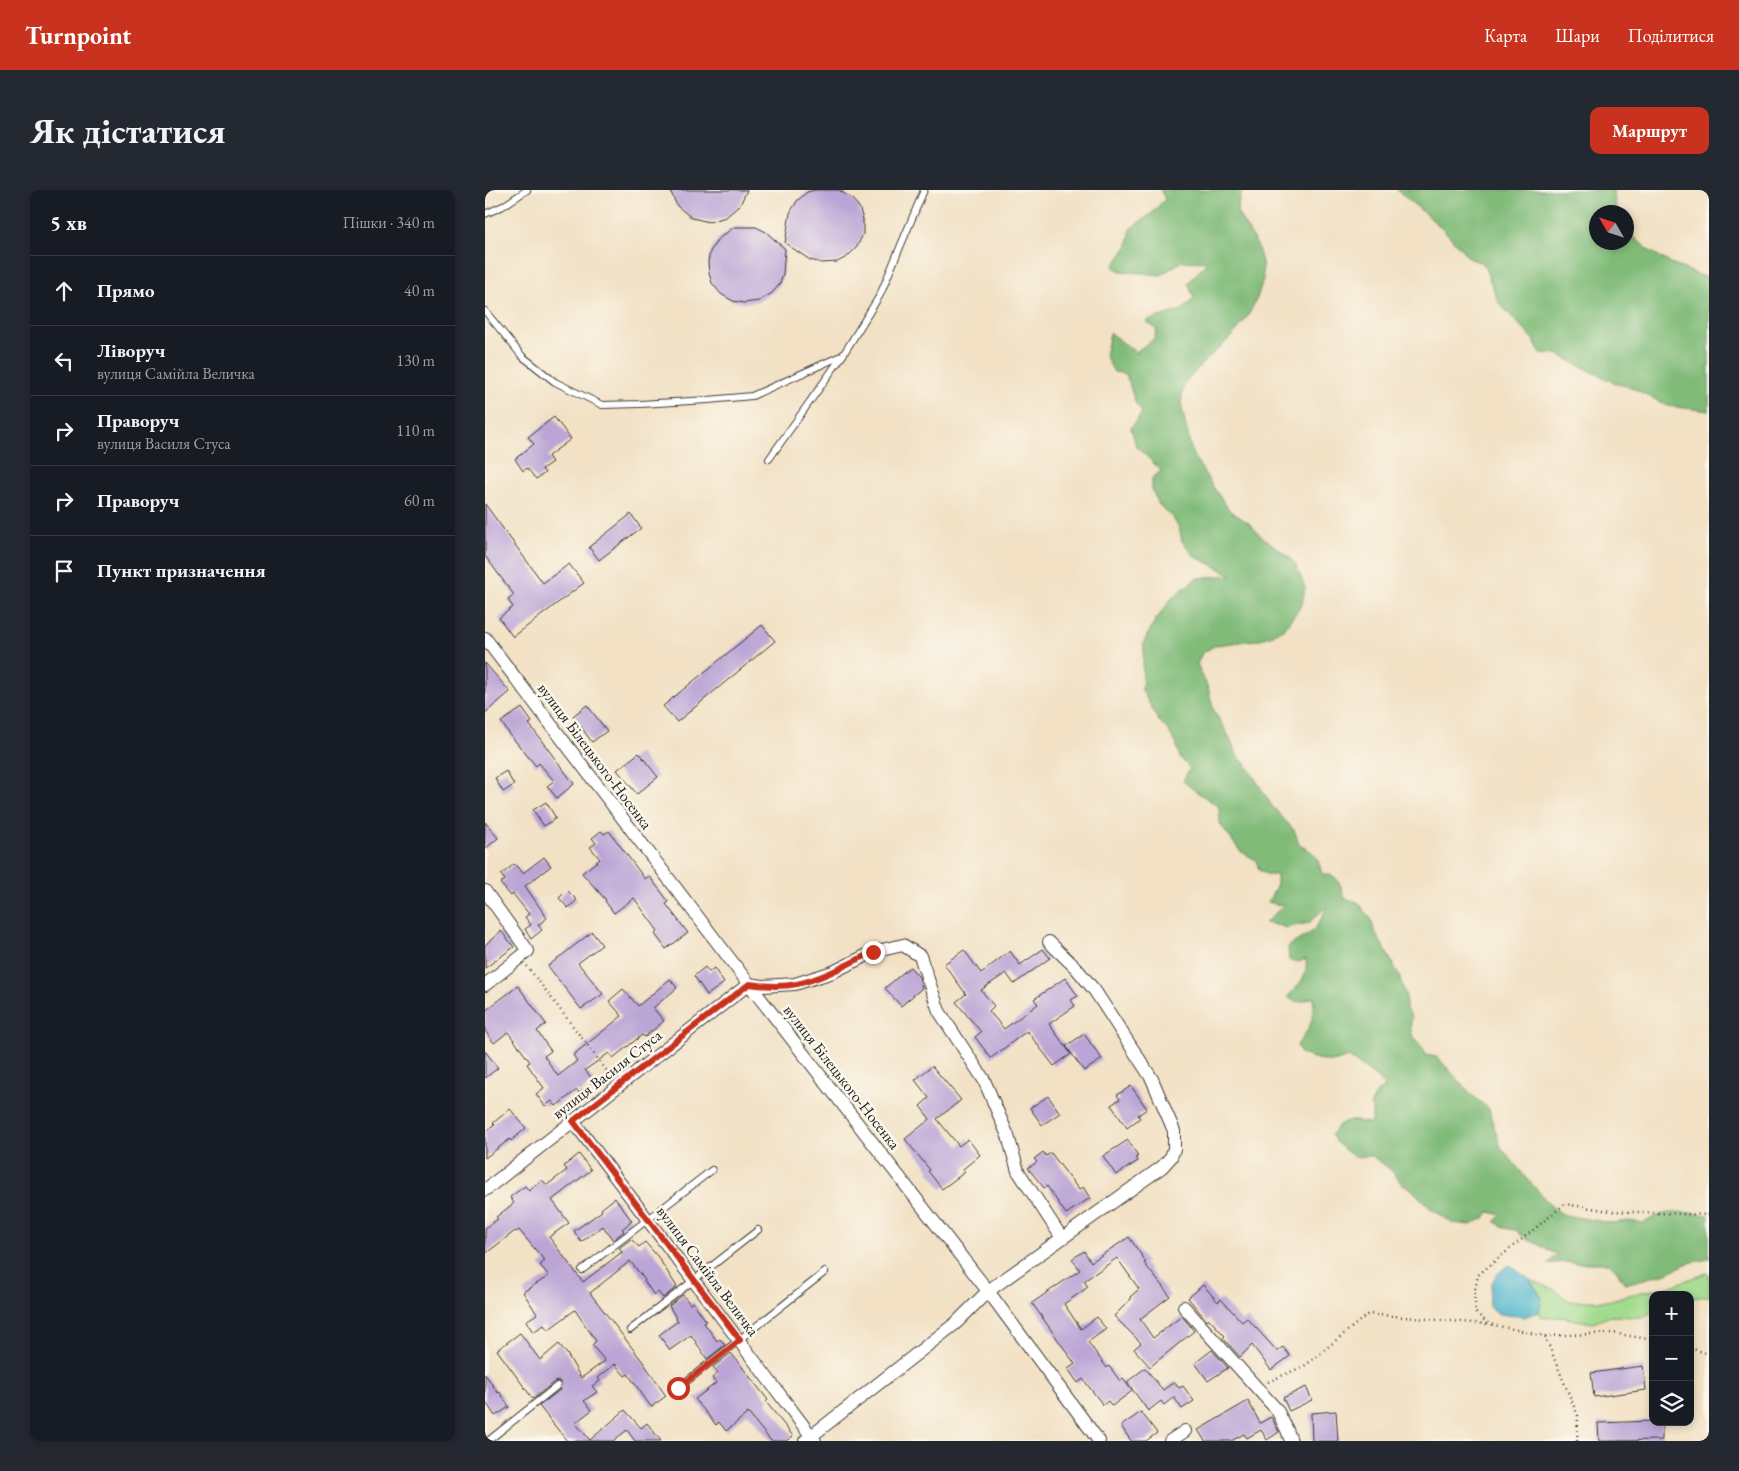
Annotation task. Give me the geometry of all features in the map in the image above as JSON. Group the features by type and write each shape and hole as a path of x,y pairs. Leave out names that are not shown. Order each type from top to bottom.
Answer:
{"street":[{"name":"вулиця Білецького-Носенка","path":"485,638 749,984 988,1291 1099,1441"},
{"path":"485,891 529,951 485,985"},
{"path":"811,1439 956,1323 988,1291 1162,1167 1171,1158 1175,1149 1174,1131 1152,1079 1095,991 1076,968 1049,942"},
{"path":"749,984 763,986 795,984 833,972 873,952 903,945 920,956 939,1012 984,1080 1008,1136 1018,1171 1062,1238"},
{"name":"вулиця Василя Стуса","path":"485,1190 749,984"},
{"name":"вулиця Самійла Величка","path":"573,1121 740,1340 811,1439"},
{"path":"1184,1307 1277,1410 1291,1441"},
{"path":"1170,1441 1185,1431"}],"lane":[{"path":"485,214 503,206 527,190"},
{"path":"769,459 843,355 880,295 924,190"},
{"path":"485,311 522,356 555,382 601,405 752,396 843,355"},
{"path":"582,1270 712,1170"},
{"path":"630,1330 758,1230"},
{"path":"678,1388 825,1272"},
{"path":"488,1441 557,1386"}],"path":[{"path":"520,957 619,1086"},
{"path":"1489,1324 1476,1313 1474,1295 1478,1275 1565,1204 1610,1211 1709,1215"},
{"path":"1257,1387 1306,1365 1368,1314 1489,1324 1545,1336 1613,1333 1649,1339"},
{"path":"1545,1336 1578,1416 1577,1441"},
{"path":"1694,1349 1709,1354"}],"green space":[{"path":"1160,190 1243,190 1237,212 1257,245 1262,262 1263,280 1248,316 1239,328 1184,383 1181,404 1192,453 1211,484 1230,511 1249,523 1260,535 1289,557 1296,565 1305,588 1302,605 1284,628 1273,635 1257,640 1216,645 1202,653 1197,664 1208,688 1214,711 1237,755 1247,766 1272,806 1294,830 1300,846 1313,853 1322,874 1332,876 1338,881 1344,898 1358,902 1371,919 1374,930 1398,973 1406,996 1406,1009 1412,1017 1412,1035 1426,1055 1437,1057 1473,1096 1489,1109 1501,1147 1553,1208 1564,1215 1611,1223 1629,1221 1644,1223 1660,1215 1675,1212 1709,1215 1709,1259 1688,1263 1667,1273 1625,1284 1617,1271 1609,1263 1563,1262 1548,1264 1557,1254 1527,1240 1516,1230 1508,1229 1495,1222 1501,1215 1490,1212 1484,1218 1471,1225 1452,1223 1430,1208 1410,1188 1402,1184 1391,1170 1372,1156 1354,1157 1338,1144 1331,1135 1340,1124 1345,1122 1372,1123 1372,1109 1370,1105 1378,1091 1385,1087 1377,1078 1349,1057 1333,1062 1317,1059 1301,1054 1297,1045 1311,1023 1314,997 1298,1002 1287,997 1302,980 1306,971 1306,959 1299,962 1289,960 1288,947 1306,936 1316,927 1327,906 1309,923 1285,928 1265,923 1283,906 1268,902 1277,885 1277,875 1268,875 1259,870 1256,860 1240,851 1220,824 1219,807 1183,781 1190,768 1180,758 1176,743 1167,729 1158,720 1142,690 1144,642 1153,624 1172,598 1197,578 1232,575 1194,556 1182,541 1179,528 1172,517 1159,505 1152,490 1152,478 1161,471 1136,446 1131,428 1142,412 1135,402 1126,374 1114,372 1105,356 1110,333 1138,354 1137,351 1154,339 1157,330 1146,321 1182,310 1194,298 1188,283 1207,262 1182,261 1161,275 1121,271 1113,267 1128,245 1131,228 1151,214 1165,199"},
{"path":"1397,190 1613,190 1616,205 1589,205 1589,250 1634,250 1634,237 1650,251 1674,265 1709,279 1709,411 1668,406 1631,387 1617,384 1557,354 1541,353 1532,338 1499,303 1483,263 1470,259 1442,228"},
{"path":"1706,1273 1709,1274 1709,1296 1694,1298 1694,1291 1649,1291 1649,1314 1641,1317 1611,1316 1593,1323 1561,1317 1542,1318 1539,1312 1542,1298 1530,1280 1553,1289 1569,1301 1607,1301 1641,1292 1666,1288"}],"water":[{"path":"1510,1265 1530,1280 1542,1298 1539,1312 1524,1317 1499,1314 1489,1307 1492,1282 1503,1269"}],"building":[{"path":"670,190 747,190 740,205 726,217 709,222 692,218 677,206"},
{"path":"839,190 852,199 859,207 863,219 863,234 857,247 847,257 837,262 822,263 810,260 785,243 790,213 797,201 807,192"},
{"path":"734,227 756,227 766,232 785,249 783,274 780,284 772,293 759,301 744,303 733,301 721,294 712,283 708,262 710,252 717,240"},
{"path":"554,417 571,439 548,456 552,462 542,469 545,473 536,479 527,468 523,471 515,459 534,444 528,437"},
{"path":"485,504 543,583 569,564 584,583 513,637 499,618 513,607 508,600 514,595 485,556"},
{"path":"631,514 641,528 599,560 589,547"},
{"path":"762,625 775,641 677,722 663,706"},
{"path":"485,663 510,692 485,713"},
{"path":"587,705 607,731 592,742 573,716"},
{"path":"522,708 532,722 529,724 574,784 557,798 547,786 554,781 539,763 536,766 501,722"},
{"path":"639,753 658,777 637,794 617,770"},
{"path":"506,771 514,785 503,792 495,778"},
{"path":"546,802 556,818 544,826 533,810"},
{"path":"485,822 498,838 485,849"},
{"path":"601,831 604,834 609,831 645,879 649,876 669,902 666,904 688,933 666,949 655,934 658,931 634,898 614,913 606,900 582,873 600,859 590,847 596,843 592,838"},
{"path":"544,857 551,866 525,886 547,918 538,925 542,930 531,939 525,929 531,925 525,917 529,914 513,894 511,896 500,883 505,880 501,875 514,864 523,873"},
{"path":"567,890 577,900 568,908 559,898"},
{"path":"501,931 514,947 485,968 485,945"},
{"path":"592,932 602,945 578,963 603,994 581,1009 548,966"},
{"path":"1043,949 1050,958 1014,984 1006,973 981,990 994,1006 989,1011 1004,1029 1038,1004 1034,999 1065,978 1078,996 1071,1000 1075,1006 1049,1024 1071,1054 1054,1066 1027,1031 991,1058 975,1037 981,1032 956,1002 966,994 944,964 964,950 981,973 1010,951 1020,965"},
{"path":"705,967 709,972 714,968 724,983 707,995 694,976"},
{"path":"910,967 919,977 922,988 901,1006 885,988"},
{"path":"670,979 677,988 653,1008 664,1021 645,1037 642,1035 613,1058 609,1053 585,1070 594,1081 579,1093 577,1090 556,1106 552,1101 545,1106 536,1094 544,1088 527,1064 530,1062 508,1032 494,1043 485,1031 485,1011 518,986 546,1024 537,1031 551,1051 544,1056 558,1076 577,1061 573,1055 622,1016 609,1001 623,989 638,1006"},
{"path":"1084,1034 1102,1059 1084,1071 1066,1046"},
{"path":"485,1051 498,1068 485,1078"},
{"path":"932,1066 961,1100 937,1119 959,1146 968,1139 980,1155 963,1169 965,1172 942,1189 928,1171 930,1170 905,1139 930,1119 920,1106 929,1098 915,1080"},
{"path":"1131,1086 1147,1109 1138,1115 1140,1118 1127,1128 1111,1105 1120,1099 1117,1095"},
{"path":"1048,1096 1060,1113 1042,1125 1030,1108"},
{"path":"510,1109 526,1128 511,1141 510,1139 485,1158 485,1132 495,1125 493,1123"},
{"path":"1128,1140 1138,1156 1136,1157 1138,1161 1116,1175 1103,1156"},
{"path":"1043,1152 1046,1156 1051,1153 1079,1190 1083,1187 1090,1198 1066,1214 1047,1186 1044,1188 1028,1168 1037,1162 1034,1159"},
{"path":"579,1154 591,1170 552,1200 569,1223 549,1237 583,1282 622,1252 619,1248 631,1239 639,1247 645,1242 658,1257 677,1287 663,1298 658,1292 654,1295 630,1261 590,1293 643,1362 666,1396 651,1407 628,1374 625,1376 615,1364 598,1378 600,1381 592,1386 597,1392 584,1401 592,1410 575,1423 590,1440 625,1410 641,1428 647,1423 661,1441 635,1441 627,1430 613,1441 567,1441 539,1406 560,1390 561,1383 558,1381 554,1382 533,1399 497,1350 520,1333 540,1360 559,1344 581,1378 605,1361 592,1345 596,1341 575,1310 548,1330 544,1325 533,1332 526,1321 537,1314 523,1292 549,1276 540,1265 545,1261 519,1230 485,1254 485,1228 498,1219 496,1217 514,1203 510,1197 525,1186 529,1191 542,1180 547,1185 567,1170 564,1166"},
{"path":"615,1198 632,1221 613,1240 603,1226 581,1242 574,1231 602,1211 601,1209"},
{"path":"1129,1237 1146,1262 1144,1263 1170,1296 1140,1319 1153,1338 1182,1316 1194,1331 1150,1367 1134,1349 1141,1343 1114,1316 1139,1289 1117,1258 1084,1281 1088,1287 1064,1304 1081,1329 1097,1317 1106,1329 1088,1342 1107,1368 1109,1366 1120,1381 1123,1379 1132,1391 1112,1406 1108,1401 1103,1405 1083,1379 1078,1383 1068,1369 1075,1364 1032,1303 1080,1270 1072,1259 1084,1251 1091,1262"},
{"path":"1203,1285 1218,1302 1221,1299 1242,1322 1247,1318 1277,1351 1283,1347 1290,1356 1271,1370 1252,1345 1240,1357 1223,1338 1225,1336 1209,1319 1207,1321 1188,1298"},
{"path":"683,1295 690,1304 693,1302 706,1321 704,1323 717,1341 720,1339 725,1345 707,1359 691,1335 670,1350 659,1335 678,1321 669,1306"},
{"path":"1212,1350 1228,1368 1208,1381 1195,1363"},
{"path":"731,1353 768,1400 766,1402 793,1436 786,1441 771,1441 748,1413 726,1431 719,1422 716,1425 695,1399 716,1383 712,1378 718,1373 713,1367"},
{"path":"1643,1366 1646,1390 1594,1397 1591,1373"},
{"path":"1145,1368 1163,1390 1174,1382 1179,1388 1183,1386 1194,1401 1182,1409 1174,1397 1164,1405 1161,1401 1148,1411 1127,1382"},
{"path":"485,1374 498,1393 500,1392 509,1407 495,1416 485,1401"},
{"path":"1306,1387 1312,1400 1289,1411 1283,1398"},
{"path":"1248,1401 1260,1423 1271,1417 1279,1432 1267,1440 1261,1430 1247,1438 1244,1434 1231,1441 1205,1441 1198,1430"},
{"path":"1336,1411 1338,1441 1312,1441 1311,1413"},
{"path":"1141,1412 1157,1433 1146,1441 1131,1441 1121,1426"},
{"path":"1649,1421 1649,1426 1662,1426 1662,1440 1599,1441 1598,1423"}],"route":[{"path":"678,1388 740,1340 573,1121 749,984 763,986 795,984 833,972 873,952"}]}
